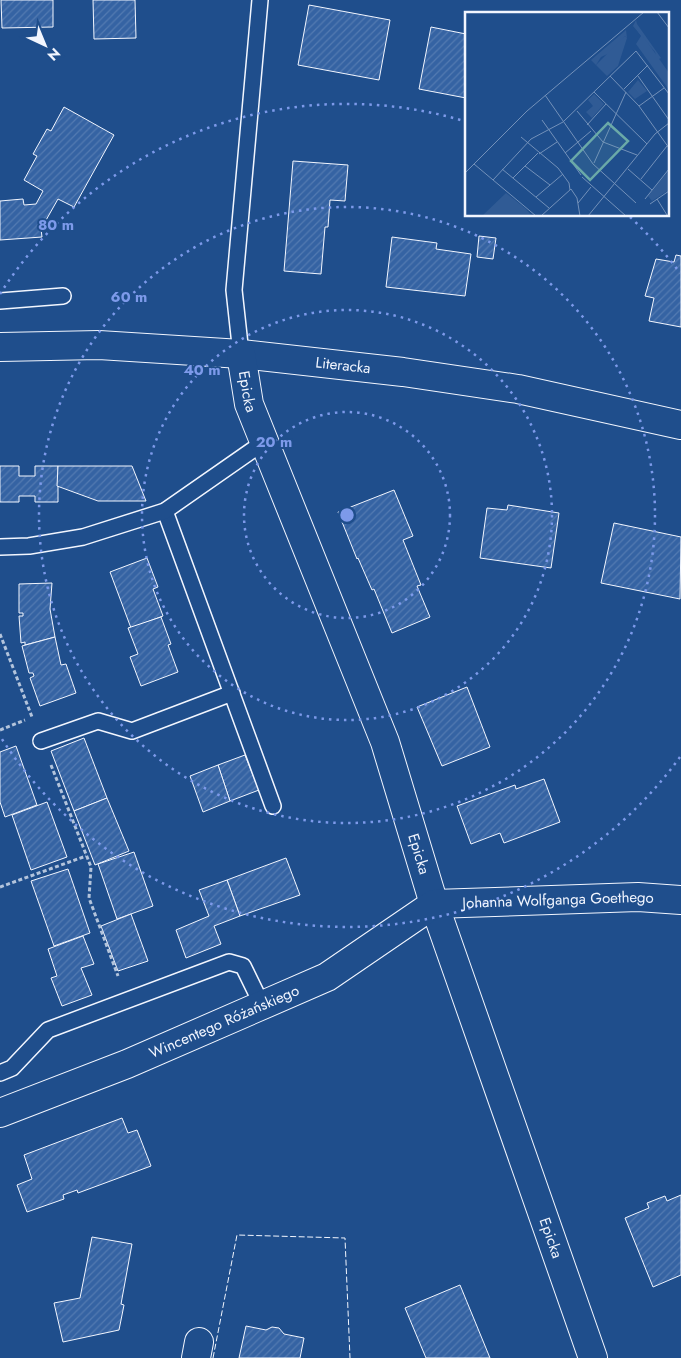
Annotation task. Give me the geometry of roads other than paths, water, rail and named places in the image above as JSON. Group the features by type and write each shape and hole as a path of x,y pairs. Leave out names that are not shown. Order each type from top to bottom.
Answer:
{"street":[{"name":"Literacka","path":"0,347 98,345 241,354 403,372 518,389 681,425"},
{"name":"Epicka","path":"241,354 249,404 385,742 434,904 593,1358"},
{"name":"Johanna Wolfganga Goethego","path":"434,904 638,897 681,900"},
{"name":"Wincentego Różańskiego","path":"0,1113 263,1007 327,977 434,904"}],"lane":[{"path":"241,354 234,290 260,0"},
{"path":"0,301 63,296"},
{"path":"0,547 29,546 83,537 165,511 264,442"},
{"path":"165,511 273,806"},
{"path":"41,741 98,721 132,731 232,693"},
{"path":"0,1073 12,1068 48,1030 229,962 243,966 263,1007"}]}
